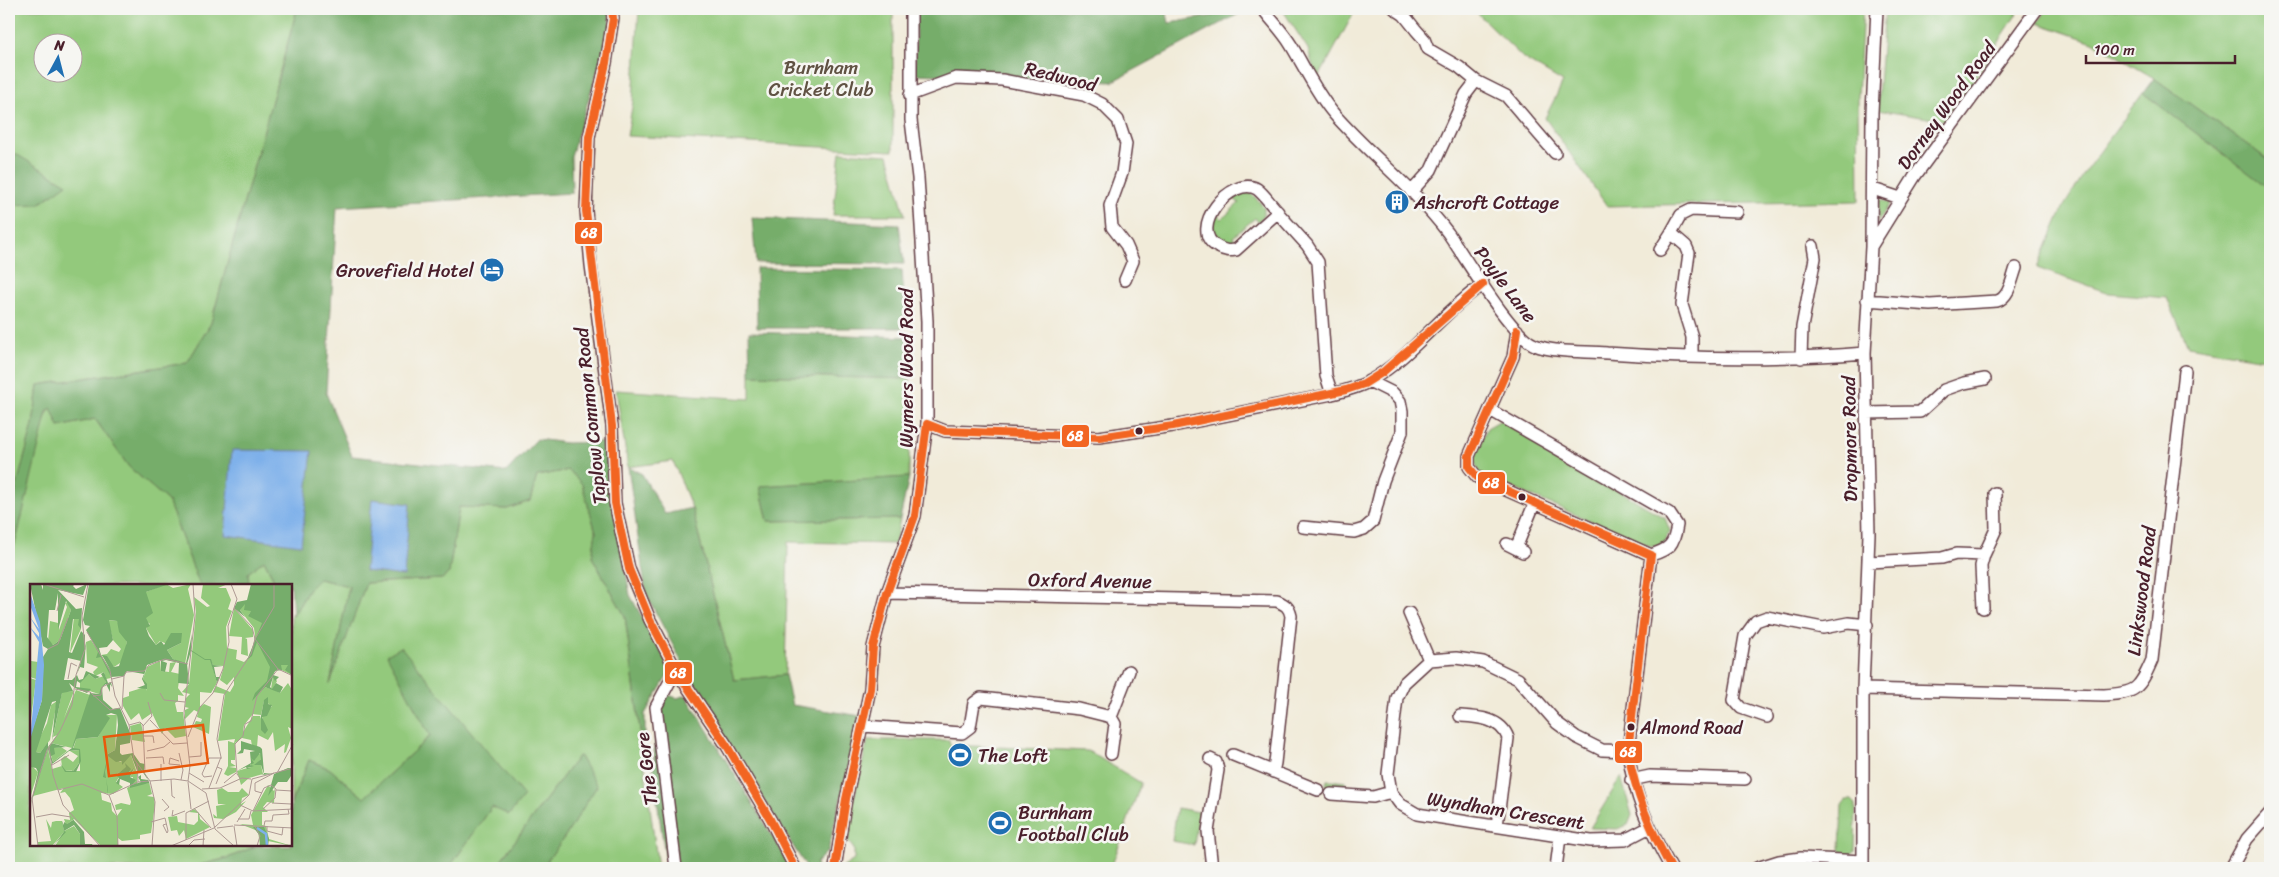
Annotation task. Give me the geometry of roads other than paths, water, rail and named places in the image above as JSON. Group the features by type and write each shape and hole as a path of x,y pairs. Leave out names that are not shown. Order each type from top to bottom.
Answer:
{"street":[{"name":"Taplow Common Road","path":"612,9 613,18 606,63 589,137 586,211 591,265 612,426 615,503 629,569 650,620 676,670 727,746 770,819 795,868"},
{"name":"Wymers Wood Road","path":"835,868 846,799 870,689 873,647 887,593 914,516 925,447 927,424 926,320 910,95 911,9"},
{"name":"Poyle Lane","path":"1263,9 1290,44 1312,84 1332,112 1411,192 1447,232 1482,284 1517,330 1530,343 1536,346 1569,350 1692,356 1801,358 1865,353"},
{"path":"1395,9 1404,15 1428,49 1459,67 1476,81 1506,96 1555,154"},
{"name":"Dropmore Road","path":"1863,865 1863,689 1869,562 1865,353 1871,247 1873,189 1872,112 1877,9"},
{"name":"Dorney Wood Road","path":"1871,247 1900,198 1958,115 2037,9"},
{"name":"Redwood","path":"910,95 956,78 965,78 1002,80 1084,95 1102,104 1118,120 1126,144 1122,173 1110,206 1112,227 1126,245 1133,261 1125,280"},
{"path":"1411,192 1431,170 1466,94 1476,81"},
{"path":"1278,212 1236,250 1228,252 1215,246 1207,236 1207,224 1210,215 1232,190 1244,186 1256,189 1278,212 1307,245 1318,262 1326,376 1332,394"},
{"name":"Dorney Wood Road","path":"1873,189 1900,198"},
{"path":"1660,250 1681,215 1691,210 1737,212"},
{"path":"1671,232 1686,246 1689,253 1682,305 1692,337 1692,356"},
{"path":"1801,358 1802,327 1815,258 1813,246"},
{"path":"1867,300 1930,305 2002,300 2006,296 2016,268"},
{"path":"927,424 945,431 1099,437 1174,426 1332,394 1369,381 1387,369 1465,297 1482,284"},
{"path":"1490,410 1669,513 1677,526 1675,540 1666,550 1651,554 1478,477 1469,467 1469,456 1513,357 1517,330"},
{"path":"1513,357 1530,343"},
{"name":"Linkswood Road","path":"1863,689 2104,695 2127,693 2143,682 2152,660 2185,371"},
{"path":"1866,413 1920,412 1944,390 1964,383 1985,379"},
{"path":"1304,527 1354,532 1364,529 1373,521 1383,481 1402,432 1402,411 1400,401 1393,393 1369,381"},
{"path":"925,447 934,436 945,431"},
{"path":"1984,608 1981,566 1996,529 1995,493"},
{"path":"1515,548 1535,502"},
{"path":"1651,554 1628,751 1631,780 1648,828 1671,868"},
{"path":"1869,562 1942,558 1956,554 1984,555"},
{"name":"Oxford Avenue","path":"887,593 1277,602 1285,604 1291,616 1290,632 1276,763 1273,772"},
{"path":"1409,613 1429,660"},
{"path":"1766,717 1741,708 1734,700 1745,636 1756,621 1767,617 1823,628 1849,624 1867,625"},
{"path":"1331,794 1373,797 1391,792 1388,774 1397,698 1404,682 1429,660 1456,658 1483,662 1518,678 1557,723 1576,737 1602,750 1628,751"},
{"name":"The Gore","path":"676,670 656,706 676,868"},
{"path":"1111,754 1114,724 1111,716 1129,671"},
{"path":"863,726 962,734 970,727 974,703 981,698 1079,709 1111,716"},
{"path":"1460,716 1492,720 1506,732 1508,738 1497,826"},
{"path":"1232,755 1318,790"},
{"path":"1210,759 1216,762 1218,770 1208,831 1212,868"},
{"path":"1631,780 1650,776 1745,779"},
{"name":"Wyndham Crescent","path":"1391,792 1400,804 1417,814 1560,837 1591,841 1625,840 1648,828"},
{"path":"2234,867 2247,839 2270,813"},
{"path":"1556,868 1560,837"},
{"path":"1757,868 1779,861 1801,858 1863,865"}],"water":[{"path":"232,450 312,451 301,545 225,535"},
{"path":"372,499 410,504 404,576 365,571"}],"place":[{"name":"Ashcroft Cottage","path":"1397,202"},
{"name":"Grovefield Hotel","path":"492,270"},
{"name":"Almond Road","path":"1631,727"},
{"name":"The Loft","path":"960,755"},
{"name":"Burnham Football Club","path":"1000,823"}],"park label":[{"name":"Burnham Cricket Club","path":"821,78"}]}
